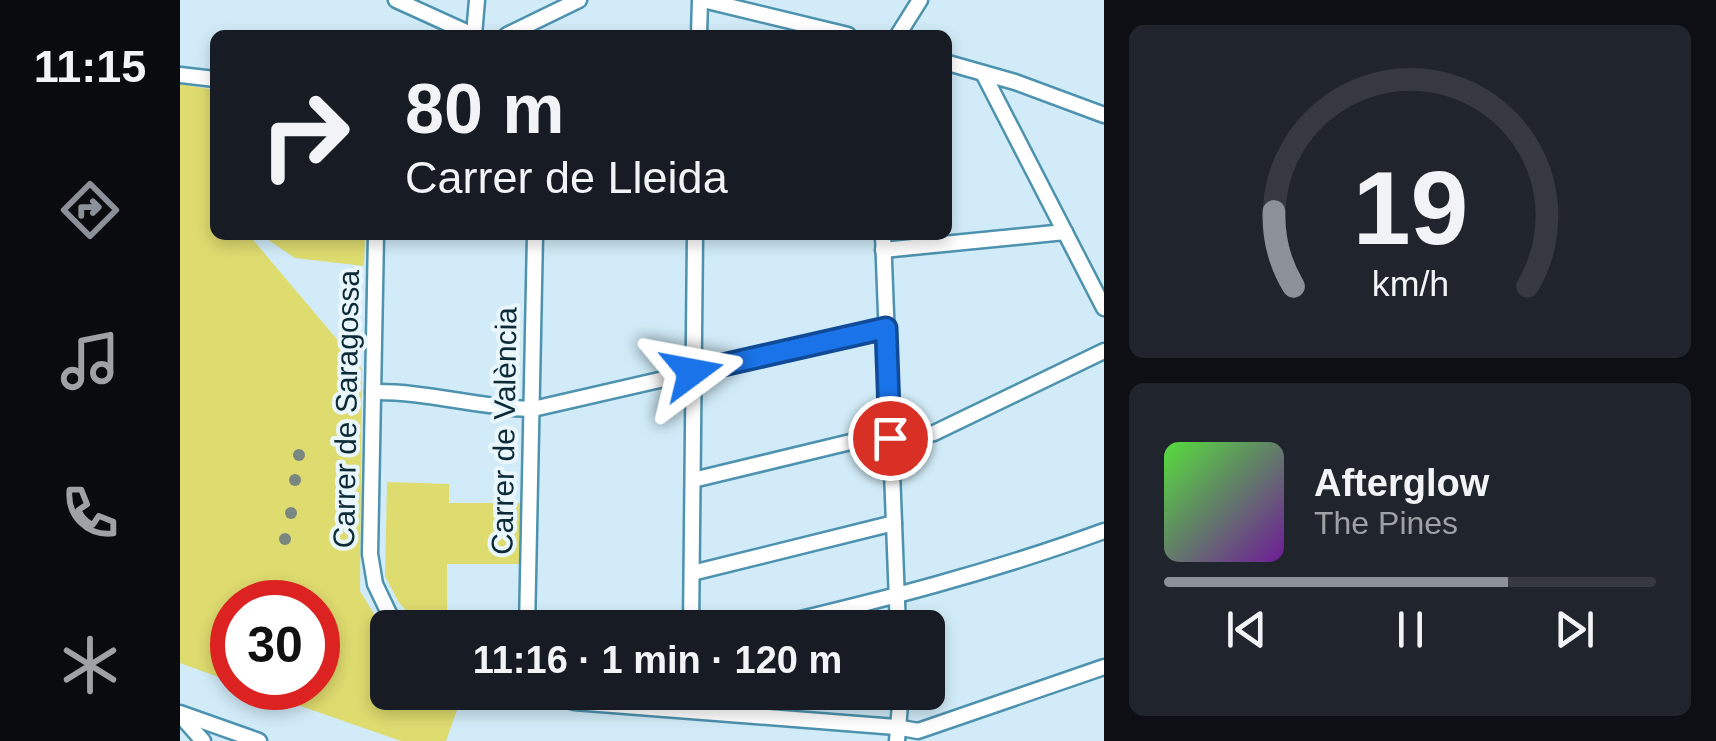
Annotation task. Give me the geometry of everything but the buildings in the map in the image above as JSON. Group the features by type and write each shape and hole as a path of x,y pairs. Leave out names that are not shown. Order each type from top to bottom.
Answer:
{"street":[{"path":"396,0 463,30"},
{"path":"474,30 477,0"},
{"path":"538,27 579,0"},
{"path":"699,30 702,0 828,30"},
{"path":"768,15 775,0"},
{"path":"901,30 920,0"},
{"path":"952,64 1104,115"},
{"path":"983,73 1104,308"},
{"path":"180,75 210,78"},
{"path":"952,238 1065,232"},
{"name":"Carrer de Saragossa","path":"376,240 370,554 374,584 387,610"},
{"name":"Carrer de València","path":"527,610 536,240"},
{"path":"691,610 695,240"},
{"path":"897,610 883,242 919,240"},
{"path":"373,392 533,409 886,328"},
{"path":"693,480 863,439 910,440 934,433 1104,351"},
{"path":"692,573 894,523"},
{"path":"842,610 968,578 1104,530"},
{"path":"680,710 897,734 926,731 1104,667"},
{"path":"180,714 202,741"},
{"path":"180,714 259,741"}],"shaded area":[{"path":"180,84 210,89 210,240 254,240 362,369 360,591 372,610 370,710 457,710 446,741 401,741 312,710 340,710 340,580 210,580 210,674 180,663"},
{"path":"268,240 365,240 364,266 295,258"},
{"path":"387,482 449,484 449,503 522,503 521,564 447,564 447,610 405,610 385,576"}],"route":[{"path":"692,372 886,328 890,438"}]}
